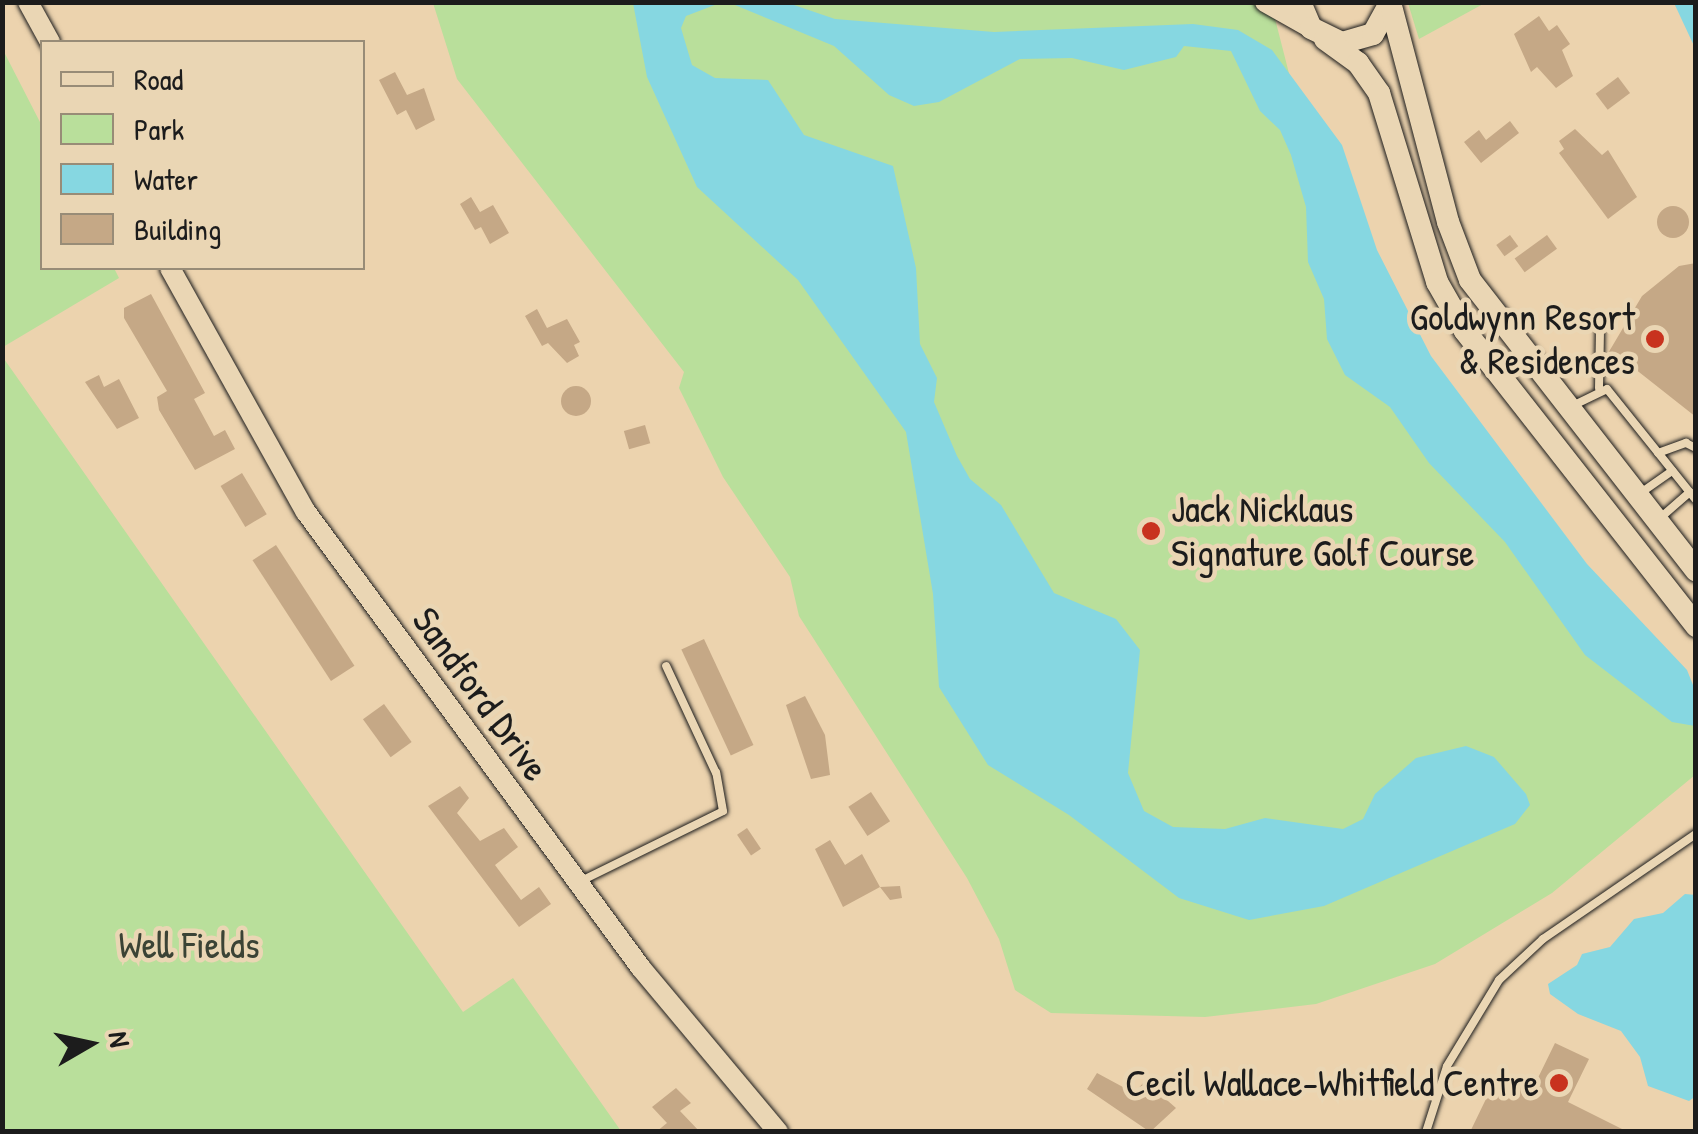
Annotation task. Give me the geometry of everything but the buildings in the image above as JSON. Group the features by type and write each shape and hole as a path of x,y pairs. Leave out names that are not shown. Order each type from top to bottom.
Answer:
{"main road":[{"path":"1300,2 1318,33 1358,63 1379,93 1420,233 1465,331 1696,626"},
{"path":"1318,33 1367,38 1391,4"},
{"path":"1391,4 1448,222 1470,280 1654,523 1696,570"}],"street":[{"path":"28,2 49,40"},
{"path":"1265,2 1318,33"},
{"name":"Sandford Drive","path":"171,270 306,512 711,1059 778,1132"}],"lane":[{"path":"1599,388 1600,330"},
{"path":"1566,409 1599,388 1607,389 1692,496 1654,523"},
{"path":"1658,453 1686,443 1696,448"},
{"path":"1635,498 1672,471"},
{"path":"577,882 722,811 716,773 666,666"},
{"path":"1426,1132 1447,1066 1500,980 1543,939 1696,834"}],"green space":[{"path":"1408,2 1485,3 1419,39"},
{"name":"Jack Nicklaus Signature Golf Course","path":"433,3 1271,3 1315,175 1353,284 1695,715 1695,775 1552,893 1435,964 1316,1004 1205,1017 1051,1013 1015,990 999,939 967,878 799,616 790,577 723,477 679,388 684,372 457,79"},
{"path":"2,48 40,122 40,270 115,270 119,278 3,347"},
{"name":"Well Fields","path":"2,356 463,1012 513,978 621,1131 3,1131"}],"water":[{"path":"633,3 720,3 686,16 681,28 692,65 715,78 768,80 804,135 893,166 916,268 920,344 937,378 934,402 957,456 970,479 1001,505 1054,593 1116,619 1140,650 1128,773 1144,811 1173,827 1225,829 1265,818 1343,829 1363,819 1375,794 1416,758 1466,746 1494,757 1526,794 1530,805 1515,824 1324,906 1249,920 1179,898 1069,815 988,765 939,687 933,594 906,432 798,280 697,187 647,77"},
{"path":"730,3 788,3 835,19 994,32 1193,24 1238,30 1272,50 1342,145 1377,250 1431,356 1587,564 1687,670 1695,690 1695,726 1672,722 1585,655 1505,542 1429,463 1390,407 1345,375 1327,339 1324,299 1308,262 1306,207 1291,155 1280,130 1260,111 1231,51 1184,46 1176,57 1124,70 1072,58 1020,59 939,102 914,106 889,95 834,46"},
{"path":"1674,3 1695,3 1695,48"},
{"path":"1685,894 1696,895 1696,1096 1689,1101 1648,1086 1640,1057 1621,1031 1578,1014 1550,994 1548,984 1577,965 1582,954 1610,947 1634,919 1663,913"}],"place":[{"name":"Goldwynn Resort & Residences","path":"1655,339"},
{"name":"Jack Nicklaus Signature Golf Course","path":"1151,531"},
{"name":"Cecil Wallace-Whitfield Centre","path":"1559,1083"}]}
